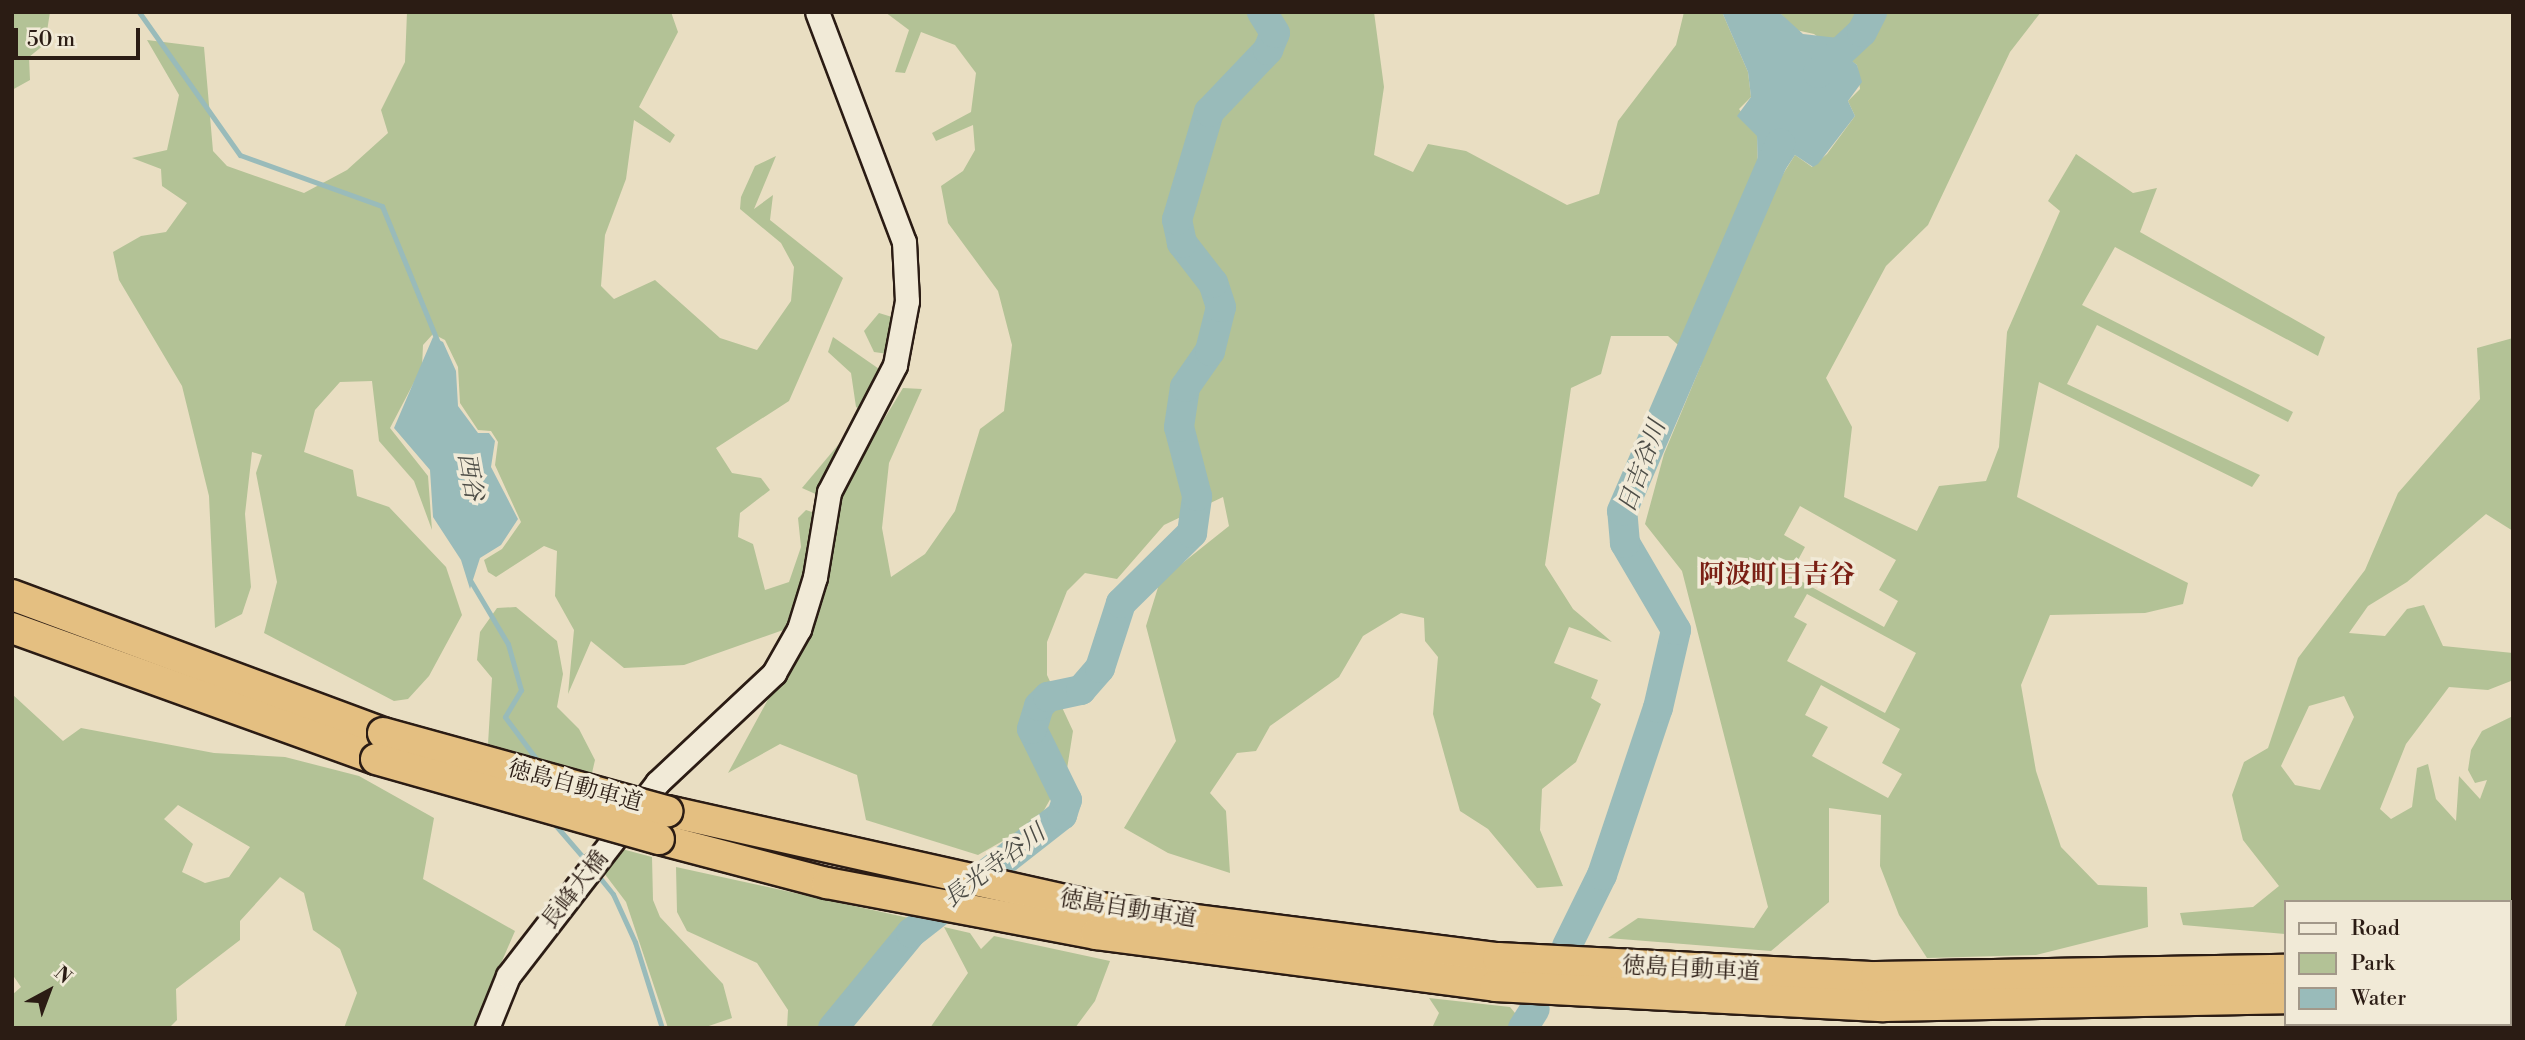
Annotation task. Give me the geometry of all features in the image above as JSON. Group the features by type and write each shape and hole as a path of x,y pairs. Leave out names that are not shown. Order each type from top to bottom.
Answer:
{"highway":[{"name":"徳島自動車道","path":"12,595 379,746"},
{"name":"徳島自動車道","path":"12,628 379,746 663,825 827,883 1099,921 1495,986 1732,1001 2078,1005 2284,998"},
{"name":"徳島自動車道","path":"663,825 833,853 1099,921 1498,958 1757,973 2107,977 2284,970"}],"street":[{"name":"長峰大橋","path":"487,1028 520,960 657,783 774,673 799,629 815,577 829,492 895,365 907,302 904,242 817,12"}],"green space":[{"path":"12,12 50,12 45,44 29,57 30,80 12,90"},
{"path":"407,12 671,12 678,32 639,107 675,135 670,143 634,120 626,179 605,235 601,286 614,299 655,280 720,338 757,350 791,301 794,267 781,243 740,209 741,197 755,166 776,156 754,209 773,195 770,220 843,278 789,401 716,448 732,473 761,478 770,490 740,513 738,537 753,544 765,590 789,582 801,547 798,518 806,510 818,514 799,602 786,629 684,665 624,668 591,641 568,694 574,630 555,596 557,551 544,546 496,577 488,572 484,560 502,549 521,522 495,465 498,442 491,431 478,430 460,403 458,367 445,340 433,334 423,345 422,367 390,428 428,476 432,530 414,481 379,441 372,381 340,382 315,410 304,452 353,470 357,496 389,507 446,567 462,615 429,676 408,699 394,701 264,633 277,582 256,473 262,455 252,452 245,514 251,587 242,614 215,628 209,496 182,386 119,280 113,252 141,236 166,232 187,203 162,186 161,169 132,158 167,150 179,95 147,40 204,47 213,151 227,166 304,193 347,170 388,133 381,110 405,62"},
{"path":"885,12 1374,12 1384,87 1374,155 1413,172 1428,144 1466,151 1567,205 1599,194 1618,121 1676,45 1684,12 1722,12 1748,72 1751,97 1739,109 1757,135 1758,174 1778,182 1795,155 1812,167 1827,154 1855,116 1848,101 1860,89 1857,65 1814,34 1796,30 1779,12 2041,12 2010,52 1928,225 1886,266 1826,378 1852,427 1844,497 1917,531 1939,486 1986,481 1999,447 2007,332 2060,211 2048,201 2076,154 2133,193 2157,188 2140,232 2325,337 2318,356 2115,247 2082,305 2293,412 2288,422 2097,325 2067,384 2260,475 2252,487 2039,382 2017,497 2188,583 2183,604 2145,613 2050,615 2021,685 2036,771 2061,847 2098,885 2147,887 2148,927 2036,955 1927,958 1899,915 1880,866 1881,815 1829,808 1829,902 1771,951 1608,938 1638,918 1754,928 1768,907 1682,571 1645,524 1664,454 1701,365 1668,336 1611,336 1601,374 1571,388 1545,565 1573,609 1612,642 1569,627 1554,663 1598,680 1591,698 1601,704 1576,762 1542,789 1540,830 1563,886 1537,888 1488,829 1460,811 1433,714 1438,657 1425,641 1424,618 1401,613 1363,636 1339,677 1270,726 1256,751 1237,753 1210,793 1226,811 1230,873 1168,853 1124,828 1176,741 1146,626 1160,581 1229,526 1223,497 1164,525 1117,579 1085,573 1067,591 1047,642 1047,675 1073,731 1067,769 1038,821 978,855 866,820 857,775 780,744 728,773 822,600 844,485 903,388 922,389 889,463 882,528 891,577 925,554 955,511 980,429 1004,411 1012,345 998,291 948,223 941,186 963,171 975,150 973,125 936,141 932,133 971,112 976,73 955,45 921,32 905,73 895,72 909,30","holes":["1800,506 1896,560 1879,590 1898,601 1884,627 1790,575 1805,547 1784,535","1807,594 1916,653 1885,713 1787,661 1807,624 1794,617","1821,685 1900,729 1882,763 1902,774 1888,798 1812,756 1828,727 1805,715"]},
{"path":"879,313 892,317 888,354 874,352 864,331"},
{"path":"833,337 882,371 866,412 856,407 851,373 828,352"},
{"path":"2513,338 2513,531 2486,514 2407,582 2368,606 2349,633 2385,636 2407,609 2424,605 2443,646 2513,653 2511,681 2488,690 2449,687 2406,744 2380,809 2391,819 2412,807 2417,768 2428,764 2436,799 2456,821 2459,776 2480,799 2487,780 2475,783 2468,770 2471,750 2482,731 2513,716 2513,934 2511,900 2284,900 2284,934 2183,925 2180,913 2253,907 2279,886 2243,840 2232,795 2244,762 2268,748 2298,658 2365,570 2398,493 2480,399 2477,348","holes":["2344,696 2354,717 2320,790 2295,785 2281,766 2309,706"]},
{"path":"847,442 820,496 802,488 838,445"},
{"path":"516,607 557,641 563,674 557,707 579,729 595,760 592,773 488,744 492,678 477,660 480,632 497,608"},
{"path":"12,694 63,741 81,728 214,753 285,757 359,776 434,818 423,879 515,931 473,1028 344,1028 357,993 340,949 313,930 304,893 280,877 240,921 240,940 176,989 177,1020 169,1028 12,1028 12,995 21,987 12,974","holes":["178,805 250,847 229,877 205,883 182,872 193,844 164,819"]},
{"path":"622,849 652,857 653,900 660,917 723,984 732,1018 703,1028 668,1028 626,902 604,873"},
{"path":"676,867 909,918 823,1028 787,1028 788,1010 757,963 687,931 677,912"},
{"path":"944,927 970,933 981,949 994,936 1110,961 1095,1001 1075,1028 930,1028 968,973"},
{"path":"1429,998 1510,1007 1520,1019 1514,1028 1432,1028 1439,1013"}],"water":[{"path":"1722,12 1779,12 1803,34 1847,39 1846,56 1857,65 1862,82 1848,101 1855,116 1818,164 1813,167 1795,155 1777,182 1769,184 1758,174 1757,136 1737,116 1751,97 1748,72"},
{"path":"433,337 443,342 456,371 458,406 478,433 489,433 495,441 491,467 518,519 501,545 480,558 470,589 461,560 433,517 430,470 394,428"}],"waterway":[{"name":"西谷","path":"139,12 240,155 382,206 439,345"},
{"name":"長光寺谷川","path":"833,1028 911,933 1062,815 1067,800 1032,729 1039,706 1048,697 1081,690 1100,668 1121,603 1192,533 1197,496 1179,427 1185,387 1210,351 1221,307 1213,283 1182,243 1177,220 1209,112 1268,50 1275,33 1262,12"},
{"name":"日吉谷川","path":"1818,73 1862,32 1872,12"},
{"name":"日吉谷川","path":"1567,946 1602,875 1658,708 1676,630 1625,543 1622,511 1780,144"},
{"name":"西谷","path":"470,580 508,644 521,690 505,717 540,764"},
{"name":"西谷","path":"551,820 588,863"},
{"name":"西谷","path":"596,873 613,894 635,942 662,1028"},
{"name":"日吉谷川","path":"1523,1028 1535,1009"}],"district":[{"name":"阿波町日吉谷","path":"1777,576"}]}
